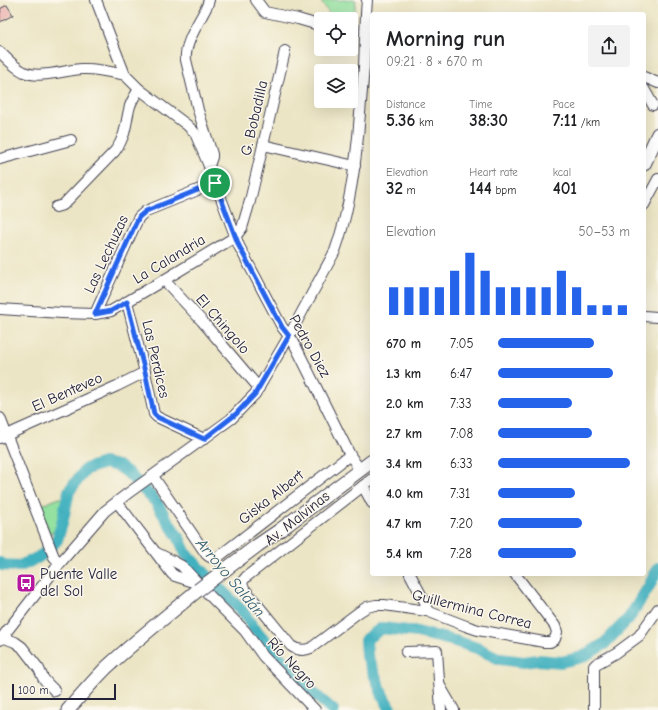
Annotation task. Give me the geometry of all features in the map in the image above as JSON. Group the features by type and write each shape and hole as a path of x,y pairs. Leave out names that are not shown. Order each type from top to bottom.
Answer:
{"main road":[{"path":"646,160 658,134"},
{"path":"646,172 658,147"},
{"path":"68,710 112,663 199,587 280,530 359,468 370,457"},
{"path":"359,468 370,462"}],"street":[{"path":"96,0 125,75"},
{"path":"209,0 208,6 186,48 185,54 198,110 212,154 209,166"},
{"path":"256,0 265,12 314,24"},
{"path":"55,691 43,678 39,669 22,647 15,642 1,638 57,560 99,518 116,502 204,439 236,414 255,394 289,336 335,251 344,221 355,166 363,81 367,0"},
{"name":"G. Bobadilla","path":"235,237 242,228 250,200 285,51"},
{"path":"0,52 19,69 30,74 47,74 88,68 125,75"},
{"name":"Pedro Diez","path":"125,75 195,133 209,166 235,237 282,327 294,341 350,455 359,468"},
{"path":"646,78 658,83"},
{"path":"56,207 63,205 115,151 123,139 130,105 139,88"},
{"path":"646,93 653,105 658,94"},
{"path":"0,159 71,140"},
{"path":"264,145 355,166"},
{"path":"646,201 658,179"},
{"name":"Las Lechuzas","path":"95,314 135,225 142,214 215,183"},
{"name":"La Calandria","path":"0,309 95,314 111,311 235,237"},
{"name":"El Chingolo","path":"164,280 202,321 259,388"},
{"name":"Las Perdices","path":"127,302 154,414 157,417 204,439"},
{"path":"646,316 657,317"},
{"name":"El Benteveo","path":"3,436 117,386 145,372"},
{"path":"0,418 3,436 57,560"},
{"name":"Giska Albert","path":"149,478 206,554 210,558 214,559 350,455"},
{"name":"Av. Malvinas","path":"300,650 291,646 242,587 242,582 370,481"},
{"path":"363,486 370,499"},
{"name":"Río Negro","path":"116,502 168,569 175,576 199,587 210,596 246,631 263,656 315,710"},
{"path":"411,576 425,602 427,611"},
{"name":"Guillermina Correa","path":"300,650 311,648 359,612 367,607 376,605 427,611 478,630 550,642 555,639 557,632 555,626 517,576"},
{"path":"594,710 594,666 616,653 639,636 658,609"},
{"path":"406,652 437,651 441,710"},
{"path":"439,684 454,710"}],"green space":[{"path":"320,0 356,0 355,12 328,12"},
{"path":"67,495 60,527 50,534 39,506"}],"building":[{"path":"7,5 13,15 0,22 0,9"}],"waterway":[{"name":"Arroyo Saldán","path":"0,563 2,565 20,566 46,552 57,540 69,491 86,469 104,463 118,466 127,472 156,502 179,538 186,554 243,612 253,627 290,669 313,693 333,710"},
{"name":"Arroyo Saldán","path":"391,710 383,696 367,656 366,639 382,628 417,632 455,641 477,648 500,659 524,662 538,660 561,662 582,657 604,644 629,618 648,588 658,568"}],"place":[{"name":"Puente Valle del Sol","path":"26,583"}],"route":[{"path":"215,183 239,246 282,327 289,336 255,394 231,419 204,439 157,417 154,414 127,302 114,310 95,314 139,217 146,211 215,183"}]}
